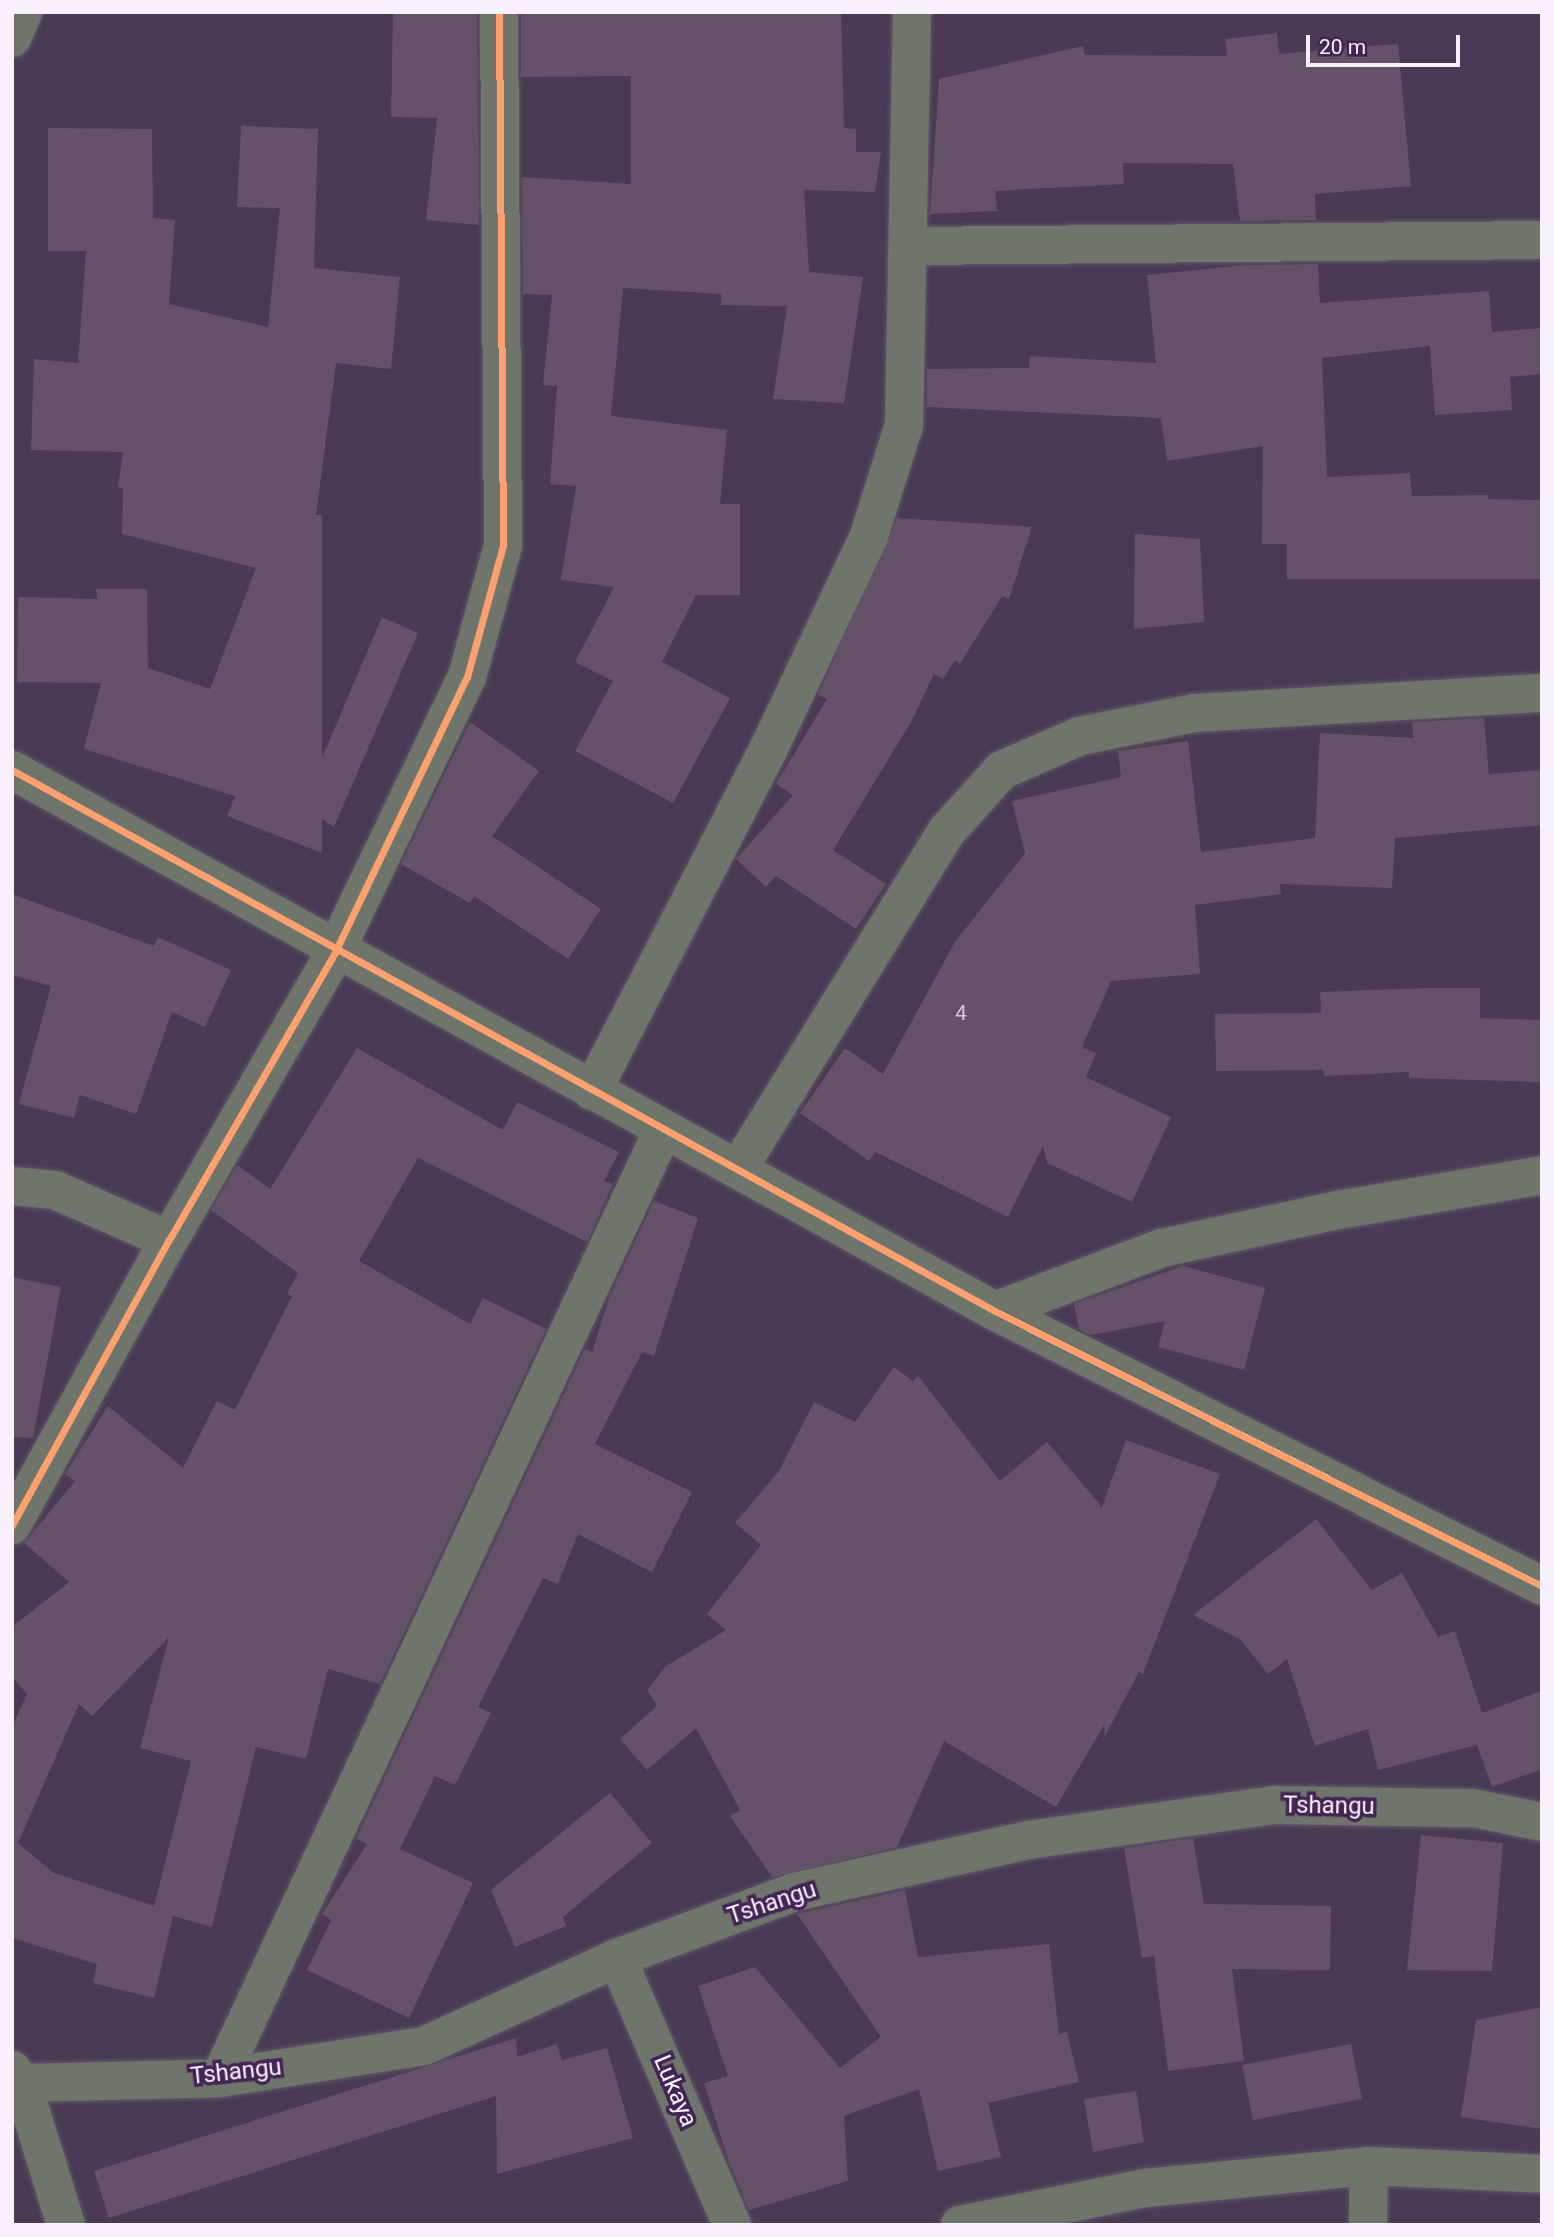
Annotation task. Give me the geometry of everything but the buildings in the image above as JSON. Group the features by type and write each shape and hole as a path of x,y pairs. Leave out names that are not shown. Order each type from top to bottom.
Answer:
{"street":[{"path":"12,38 23,12"},
{"path":"12,1525 169,1240 335,951 467,677 503,545 499,12"},
{"path":"592,1091 769,748 868,539 904,425 910,246 912,12"},
{"path":"910,246 1542,240"},
{"path":"738,1169 947,831 1002,770 1080,736 1195,713 1542,693"},
{"path":"12,770 335,951 995,1311 1542,1586"},
{"path":"220,2077 663,1130"},
{"path":"995,1311 1162,1248 1338,1210 1542,1175"},
{"path":"12,1186 55,1190 169,1240"},
{"name":"Tshangu","path":"17,2077 220,2077 424,2046 617,1958 794,1892 1041,1838 1273,1805 1472,1808 1542,1822"},
{"name":"Lukaya","path":"617,1958 732,2225"},
{"path":"17,2077 66,2225"},
{"path":"973,2224 1146,2188 1369,2166 1542,2174"},
{"path":"1368,2225 1369,2166"}],"cycle path":[{"path":"12,1525 169,1240 335,952 467,677 503,545 499,12"},
{"path":"12,770 995,1311 1542,1586"}]}
